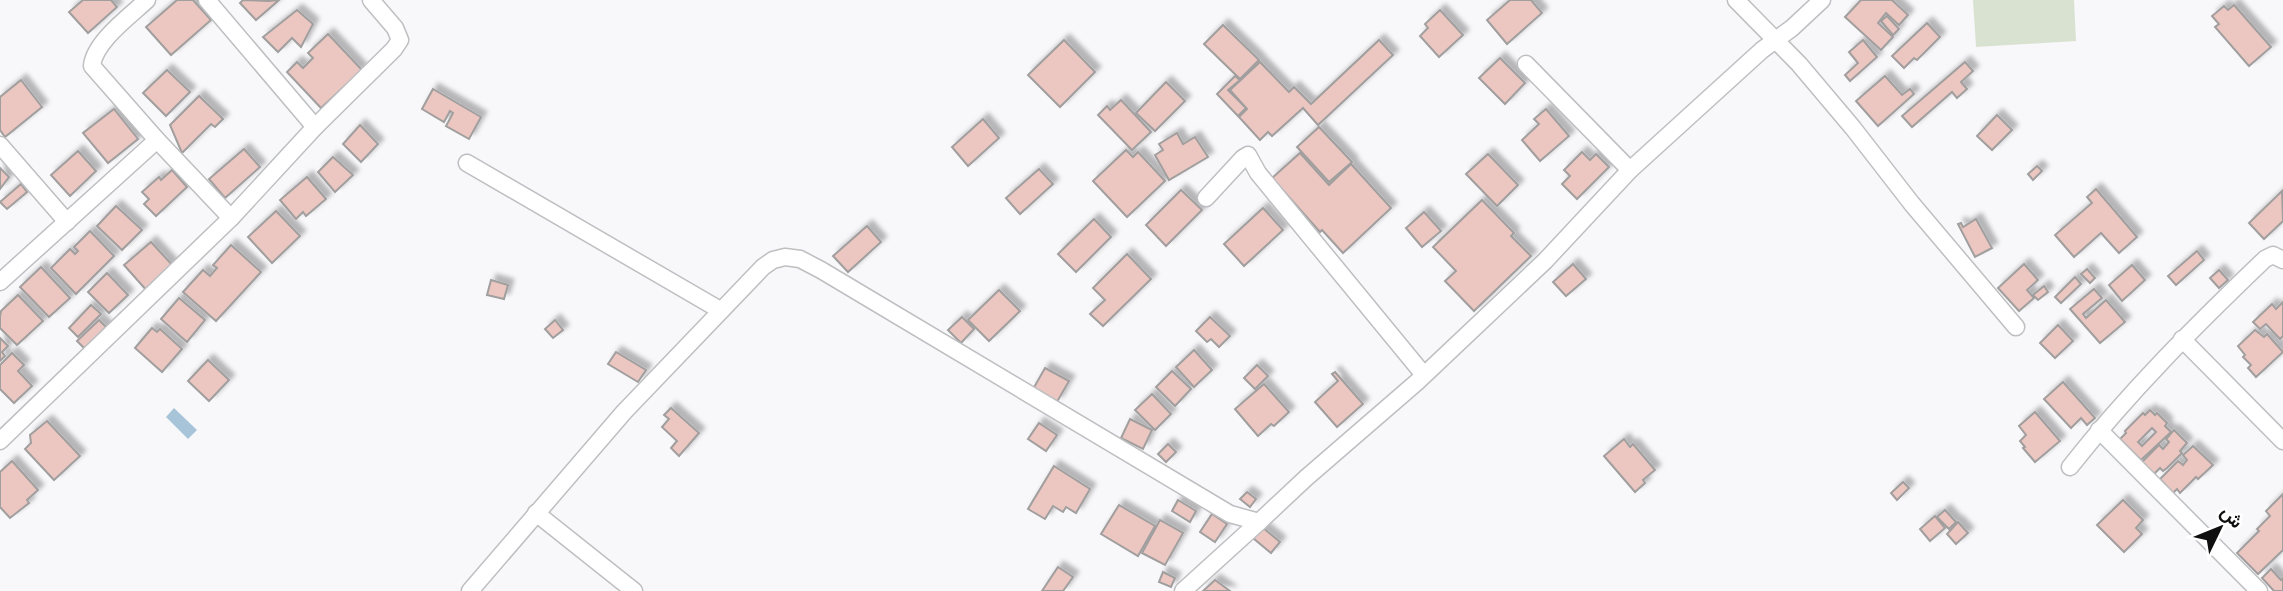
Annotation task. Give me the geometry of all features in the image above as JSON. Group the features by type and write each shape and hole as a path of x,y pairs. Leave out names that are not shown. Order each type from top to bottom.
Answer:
{"street":[{"path":"147,0 99,46 92,57 92,66 231,218"},
{"path":"207,0 314,127"},
{"path":"0,441 231,218 314,127 394,50 400,40 395,28 371,0"},
{"path":"1736,0 1774,46 1800,64 1912,204 2016,327"},
{"path":"1184,591 1306,478 1424,375 1545,261 1630,170 1774,46 1822,0"},
{"path":"1526,64 1630,170"},
{"path":"0,282 157,140"},
{"path":"0,145 67,222"},
{"path":"1206,198 1248,155 1258,173 1424,375"},
{"path":"467,163 720,310"},
{"path":"2070,467 2099,430 2182,340 2265,258 2273,255 2283,260"},
{"path":"470,591 624,412 720,310 773,260 785,257 800,259 1230,514 1259,522"},
{"path":"2182,340 2283,441"},
{"path":"2099,430 2259,591"},
{"path":"536,513 634,591"}],"green space":[{"path":"1973,0 2074,0 2076,41 1976,47"}],"water":[{"path":"174,408 197,430 188,439 166,417"}],"building":[{"path":"83,0 111,0 117,7 88,33 69,12"},
{"path":"177,0 193,0 211,20 171,55 146,27"},
{"path":"243,0 279,0 256,20 240,3"},
{"path":"1510,0 1531,0 1542,13 1507,44 1487,20"},
{"path":"1861,0 1892,0 1908,15 1899,25 1886,13 1878,23 1893,37 1881,50 1845,17"},
{"path":"2234,5 2271,47 2249,66 2215,27 2219,24 2212,16 2224,6 2228,10"},
{"path":"297,10 313,24 301,47 292,38 278,52 263,37"},
{"path":"1440,10 1463,35 1439,57 1420,36 1428,28 1425,24"},
{"path":"1887,16 1899,29 1893,35 1881,21"},
{"path":"1927,23 1940,37 1917,60 1914,58 1904,68 1892,56"},
{"path":"1223,25 1259,60 1240,79 1204,44"},
{"path":"328,34 362,70 321,108 287,72 297,62 303,68 313,58 308,53"},
{"path":"1064,40 1095,72 1060,107 1028,75"},
{"path":"1379,40 1393,55 1318,125 1303,108 1272,136 1268,132 1260,140 1239,117 1247,109 1230,90 1260,62 1289,92 1294,87 1311,104"},
{"path":"1863,40 1877,57 1850,81 1845,75 1858,63 1849,52"},
{"path":"1500,58 1525,83 1505,104 1479,78"},
{"path":"1965,62 1973,71 1961,82 1967,89 1957,98 1952,92 1912,127 1902,116"},
{"path":"167,70 190,92 166,116 143,93"},
{"path":"1235,76 1240,80 1228,90 1246,108 1238,116 1217,94"},
{"path":"1885,76 1902,95 1910,89 1914,94 1878,126 1856,101"},
{"path":"21,80 42,107 5,137 0,130 0,97"},
{"path":"1166,82 1185,101 1155,131 1136,113"},
{"path":"433,89 481,117 469,139 446,126 453,113 450,111 444,122 422,109"},
{"path":"199,96 223,119 215,127 211,124 182,153 170,125"},
{"path":"1121,100 1151,132 1132,150 1098,115 1107,106 1110,110"},
{"path":"114,109 138,139 108,163 83,133"},
{"path":"1546,109 1569,136 1540,161 1522,140 1539,124 1534,119"},
{"path":"1997,115 2012,130 1992,150 1977,136"},
{"path":"983,119 999,138 968,166 952,147"},
{"path":"360,125 378,144 361,162 343,144"},
{"path":"1319,127 1352,162 1329,182 1297,147"},
{"path":"1177,133 1183,144 1195,137 1208,157 1169,180 1155,155 1163,150 1159,144"},
{"path":"244,149 260,167 225,198 209,179"},
{"path":"1126,150 1133,157 1138,152 1165,181 1127,217 1093,181"},
{"path":"78,151 96,171 70,196 51,175"},
{"path":"1582,152 1590,160 1596,154 1609,167 1577,199 1562,184 1570,176 1564,170"},
{"path":"1300,153 1329,185 1351,164 1391,208 1343,253 1322,230 1320,232 1272,178"},
{"path":"1488,154 1518,185 1497,206 1466,174"},
{"path":"333,157 353,175 335,192 318,172"},
{"path":"2037,166 2042,171 2033,180 2028,174"},
{"path":"0,168 9,177 0,189"},
{"path":"1039,169 1053,184 1020,214 1006,198"},
{"path":"172,170 187,187 156,216 144,204 149,199 142,192"},
{"path":"307,177 326,199 306,216 303,212 296,219 280,200"},
{"path":"21,184 27,192 7,209 0,202"},
{"path":"2096,189 2137,237 2119,253 2101,233 2074,257 2055,235 2092,203 2087,197"},
{"path":"1181,190 1202,210 1166,246 1146,225"},
{"path":"2282,191 2283,221 2264,239 2249,223"},
{"path":"1482,200 1514,233 1511,236 1531,256 1474,311 1445,281 1456,271 1433,247"},
{"path":"116,206 142,230 122,250 97,226"},
{"path":"1263,208 1283,230 1244,266 1224,244"},
{"path":"276,211 300,236 272,263 248,237"},
{"path":"1424,212 1441,231 1422,247 1406,228"},
{"path":"1094,219 1111,237 1076,272 1058,254"},
{"path":"1976,219 1992,248 1975,257 1958,224 1961,223 1963,227"},
{"path":"867,226 881,242 848,272 833,256"},
{"path":"90,231 114,256 76,294 51,268 70,249 75,254 78,251 74,247"},
{"path":"151,242 175,268 148,292 124,265"},
{"path":"231,245 261,272 216,321 183,292 203,270 210,276 217,268 213,265"},
{"path":"2197,251 2204,260 2176,285 2168,276"},
{"path":"1127,254 1151,279 1103,326 1090,314 1105,300 1093,288"},
{"path":"1573,264 1586,279 1566,296 1553,282"},
{"path":"2024,264 2038,280 2027,290 2034,298 2019,311 1998,288"},
{"path":"2132,265 2145,280 2122,301 2109,285"},
{"path":"41,267 70,298 49,317 20,287"},
{"path":"2087,269 2095,278 2090,283 2081,274"},
{"path":"2219,270 2228,280 2219,288 2210,278"},
{"path":"107,273 128,295 109,313 88,292"},
{"path":"2075,277 2081,284 2061,303 2055,297"},
{"path":"491,280 508,285 504,299 487,295"},
{"path":"2044,286 2048,292 2038,300 2033,295"},
{"path":"2094,289 2102,298 2083,314 2086,318 2106,300 2125,322 2100,343 2070,309"},
{"path":"999,290 1020,311 989,341 968,320"},
{"path":"18,295 43,321 17,345 0,328 0,316 1,311"},
{"path":"179,298 205,320 187,342 161,319"},
{"path":"2283,302 2283,336 2280,339 2266,324 2260,329 2253,322 2272,304 2276,309"},
{"path":"91,305 101,314 78,337 69,328"},
{"path":"962,317 974,329 961,343 948,330"},
{"path":"1210,317 1230,336 1219,347 1211,339 1207,342 1196,331"},
{"path":"99,320 109,330 87,351 77,341"},
{"path":"555,320 563,330 553,338 545,329"},
{"path":"2058,325 2073,341 2055,358 2040,343"},
{"path":"152,328 157,332 160,329 182,349 162,372 135,348"},
{"path":"2255,330 2264,337 2267,334 2283,352 2256,377 2248,368 2251,365 2238,346"},
{"path":"0,338 8,346 2,352 5,356 0,361"},
{"path":"1194,350 1212,370 1194,387 1176,367"},
{"path":"616,352 646,370 638,382 608,364"},
{"path":"12,353 24,365 18,371 32,386 14,403 0,389 0,365"},
{"path":"208,360 229,380 209,401 188,381"},
{"path":"1257,365 1268,376 1255,389 1244,378"},
{"path":"1045,368 1069,381 1057,402 1033,389"},
{"path":"1172,371 1191,389 1175,406 1156,387"},
{"path":"1335,372 1363,404 1337,427 1315,402 1338,381 1332,374"},
{"path":"2063,382 2095,418 2087,425 2081,418 2071,428 2044,399"},
{"path":"1264,384 1289,412 1258,436 1235,409"},
{"path":"1152,394 1171,414 1155,430 1135,410"},
{"path":"671,408 699,433 679,456 671,448 677,441 662,427 669,419 664,415"},
{"path":"2150,410 2155,415 2157,413 2167,423 2165,426 2171,432 2141,460 2120,439 2143,413 2145,415","holes":["2152,428 2156,432 2142,446 2138,442"]},
{"path":"2035,412 2060,441 2035,462 2023,448 2025,447 2020,441 2026,435 2019,426"},
{"path":"1130,419 1152,430 1143,449 1121,438"},
{"path":"47,421 80,456 54,480 25,449 31,443 30,435"},
{"path":"1039,423 1057,435 1046,451 1028,439"},
{"path":"2174,430 2187,443 2180,451 2182,453 2167,468 2163,471 2160,468 2154,474 2142,462 2159,445 2163,449 2169,442 2166,439"},
{"path":"1624,439 1630,447 1633,444 1655,470 1643,480 1645,483 1635,492 1604,456"},
{"path":"1168,444 1176,452 1166,462 1158,454"},
{"path":"2193,446 2213,465 2180,493 2177,489 2173,493 2160,479 2178,461 2183,465 2187,460 2183,455"},
{"path":"12,461 38,490 27,500 29,503 10,518 0,507 0,472"},
{"path":"1054,466 1090,489 1076,513 1066,507 1063,512 1053,506 1045,519 1028,509"},
{"path":"1903,482 1909,488 1897,500 1891,493"},
{"path":"1247,492 1256,499 1250,507 1240,499"},
{"path":"2283,494 2283,550 2258,574 2237,553 2259,531 2257,529 2270,516 2266,511"},
{"path":"1178,500 1196,511 1190,522 1172,511"},
{"path":"2123,500 2143,520 2136,528 2142,534 2124,552 2097,525"},
{"path":"1119,505 1155,526 1138,556 1101,534"},
{"path":"1945,510 1956,522 1949,529 1937,517"},
{"path":"1212,514 1227,524 1215,542 1200,532"},
{"path":"1935,516 1945,528 1930,541 1920,529"},
{"path":"1160,520 1183,533 1165,565 1142,553"},
{"path":"1958,522 1968,533 1956,544 1947,534"},
{"path":"1262,527 1280,542 1271,553 1253,538"},
{"path":"1058,567 1073,577 1063,591 1042,591"},
{"path":"2271,569 2281,580 2283,578 2283,591 2274,591 2262,578"},
{"path":"1163,572 1175,578 1171,587 1159,582"},
{"path":"1215,580 1230,591 1203,591"}]}
